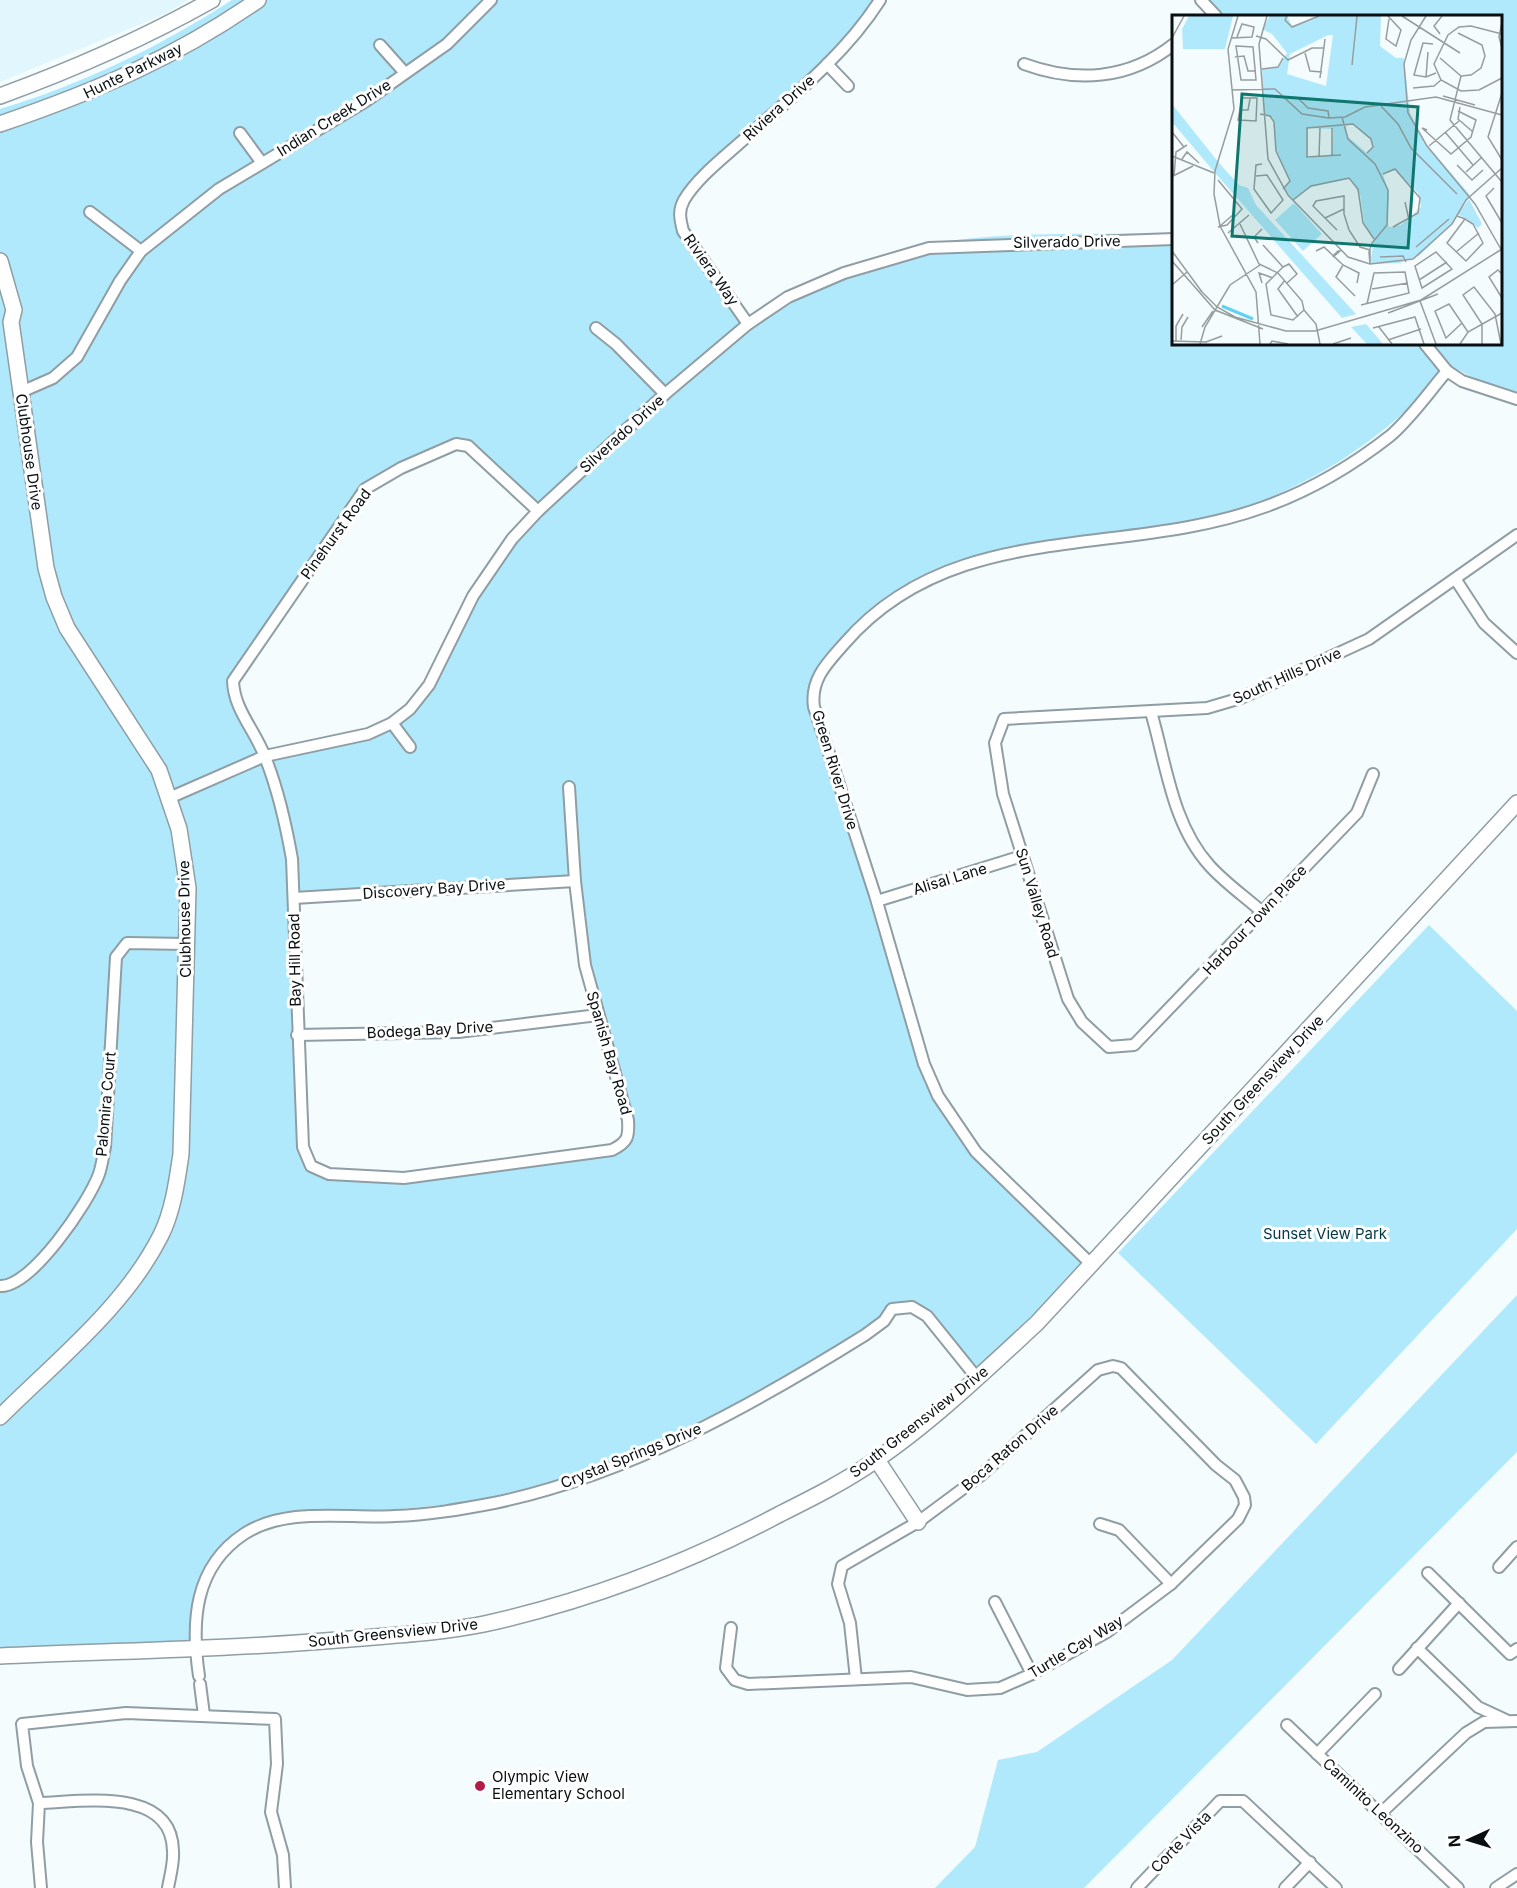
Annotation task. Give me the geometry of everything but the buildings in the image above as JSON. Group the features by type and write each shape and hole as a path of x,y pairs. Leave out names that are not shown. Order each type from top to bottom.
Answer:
{"street":[{"name":"Hunte Parkway","path":"0,96 83,66 153,33 212,0"},
{"name":"Hunte Parkway","path":"0,124 75,99 130,75 188,44 258,0"},
{"name":"Indian Creek Drive","path":"21,392 52,378 77,357 90,338 120,281 141,251 197,205 366,100 447,45 491,0"},
{"name":"Riviera Drive","path":"679,214 684,200 703,179 827,64 865,23 880,0"},
{"path":"1202,0 1212,15"},
{"name":"Indian Creek Drive","path":"380,45 405,73"},
{"path":"1024,64 1061,75 1102,75 1136,66 1172,45"},
{"path":"827,64 848,86"},
{"name":"Indian Creek Drive","path":"240,133 262,163"},
{"path":"90,212 141,251"},
{"name":"Riviera Way","path":"679,214 683,231 748,324"},
{"name":"Silverado Drive","path":"169,798 265,756 368,734 392,723 410,709 429,685 473,596 512,539 538,511 665,394 748,324 788,297 879,261 929,248 1172,239"},
{"name":"Clubhouse Drive","path":"0,261 14,310 11,322 46,568 54,597 67,628 159,770 179,829 186,860 187,944 181,1154 176,1189 162,1233 138,1274 108,1310 0,1417"},
{"path":"0,308 11,322"},
{"path":"596,328 616,344 665,394"},
{"path":"1426,345 1447,371 1475,386 1517,399"},
{"name":"Green River Drive","path":"1091,1264 976,1152 949,1116 924,1064 877,901 813,699 815,683 821,671 861,624 899,594 950,570 1024,549 1159,534 1207,525 1287,499 1335,473 1391,435 1447,371"},
{"name":"Pinehurst Road","path":"265,756 234,698 233,681 365,489 429,455 456,444 468,446 538,511"},
{"name":"South Hills Drive","path":"996,735 1004,719 1207,708 1241,698 1369,639 1517,535"},
{"path":"1456,579 1484,623 1517,653"},
{"path":"1151,712 1176,806 1190,836 1210,867 1261,911"},
{"path":"392,723 410,747"},
{"name":"Sun Valley Road","path":"996,735 995,743 1003,794 1068,999 1082,1022 1109,1047 1119,1048"},
{"name":"Bay Hill Road","path":"265,756 285,823 292,859 303,1147 311,1166"},
{"name":"Harbour Town Place","path":"1119,1048 1134,1045 1153,1028 1261,911 1357,813 1373,774"},
{"name":"Spanish Bay Road","path":"311,1166 329,1174 404,1178 612,1149 625,1143 629,1135 628,1120 585,964 575,881 569,787"},
{"name":"South Greensview Drive","path":"0,1656 294,1644 440,1631 484,1623 595,1595 719,1547 843,1481 877,1460 977,1378 1037,1323 1517,803"},
{"name":"Alisal Lane","path":"877,901 1022,856"},
{"name":"Discovery Bay Drive","path":"294,898 575,881"},
{"name":"Palomira Court","path":"0,1286 8,1286 17,1282 42,1258 67,1228 99,1175 105,1136 116,957 127,943 187,944"},
{"name":"Bodega Bay Drive","path":"297,1035 458,1032 598,1015"},
{"name":"Crystal Springs Drive","path":"204,1715 195,1648 197,1601 207,1576 220,1556 251,1530 288,1518 398,1516 446,1512 524,1496 576,1480 724,1417 865,1335 884,1321 892,1309 912,1307 927,1316 977,1378"},
{"name":"Boca Raton Drive","path":"856,1679 850,1623 838,1584 839,1571 848,1562 918,1522 980,1476 1098,1370 1113,1366 1126,1372 1216,1465 1235,1480 1244,1497"},
{"path":"877,1460 918,1522"},
{"name":"Turtle Cay Way","path":"731,1628 726,1668 735,1680 748,1684 911,1677 967,1690 1000,1688 1032,1674 1107,1632 1171,1584 1239,1519 1245,1505 1244,1497"},
{"path":"1100,1524 1119,1530 1171,1584"},
{"path":"1499,1567 1517,1547"},
{"path":"1428,1573 1510,1654 1517,1649"},
{"path":"995,1602 1032,1674"},
{"path":"1399,1669 1459,1603"},
{"path":"1417,1648 1478,1707 1511,1721"},
{"path":"1317,1754 1375,1694"},
{"path":"41,1888 37,1842 39,1803 27,1766 22,1724 126,1713 275,1719 277,1764 271,1812 283,1855 285,1888"},
{"path":"1381,1813 1466,1733 1484,1722 1511,1721"},
{"name":"Caminito Leonzino","path":"1287,1725 1458,1888"},
{"name":"Corte Vista","path":"1137,1888 1220,1801 1244,1801 1335,1888"},
{"path":"39,1803 127,1802 158,1815 170,1833 173,1851 168,1888"},
{"path":"1289,1887 1310,1862"},
{"path":"1496,1888 1517,1874"}],"shaded area":[{"path":"0,0 188,0 165,14 0,82"}],"green space":[{"path":"232,0 877,0 862,23 690,194 684,214 687,223 750,320 831,274 882,255 923,245 1006,236 1172,233 1172,345 1502,345 1502,15 1216,15 1205,0 1517,0 1517,393 1488,385 1450,366 1381,432 1329,468 1301,483 1242,508 1189,521 1022,545 968,558 918,578 873,608 831,656 816,693 916,1031 932,1072 952,1111 983,1152 1017,1189 1091,1259 978,1371 925,1311 907,1305 746,1400 627,1454 558,1480 471,1502 382,1511 290,1512 255,1522 239,1532 200,1588 201,1642 0,1652 0,109 90,76 177,33","holes":["463,445 538,512 476,591 412,707 365,734 265,755 238,692 237,683 367,486","578,878 591,966 632,1115 631,1124 620,1139 612,1144 544,1158 419,1174 344,1171 315,1162 306,1144 296,894"]},
{"name":"Sunset View Park","path":"1429,925 1517,1011 1517,1229 1316,1444 1118,1253"},
{"path":"1517,1295 1517,1452 1084,1888 935,1888 975,1847 998,1760 1037,1752 1172,1660"}],"place":[{"name":"Olympic View Elementary School","path":"480,1786"}]}
